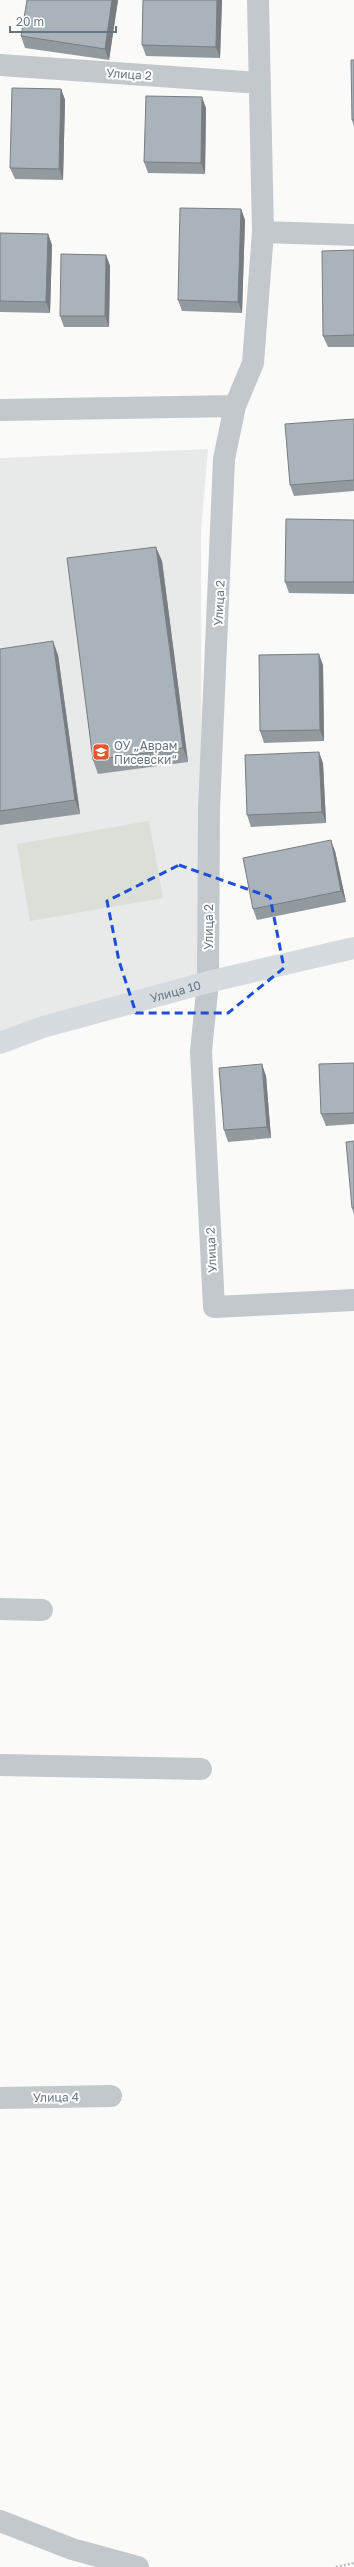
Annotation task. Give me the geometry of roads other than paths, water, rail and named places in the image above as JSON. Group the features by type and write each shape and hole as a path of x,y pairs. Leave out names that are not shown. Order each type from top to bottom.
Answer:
{"street":[{"name":"Улица 2","path":"258,0 263,232 253,363 235,406 224,459 209,809 208,982 201,1051 214,1307 354,1300"},
{"name":"Улица 2","path":"0,65 259,84"},
{"path":"263,232 354,236"},
{"path":"0,410 235,406"},
{"name":"Улица 10","path":"0,1043 43,1027 208,982 354,948"},
{"path":"0,1609 42,1610"},
{"path":"0,1765 201,1769"},
{"name":"Улица 4","path":"0,2098 111,2096"},
{"path":"0,2521 72,2549 138,2567"}],"place":[{"name":"ОУ „Аврам Писевски“","path":"101,752"}]}
